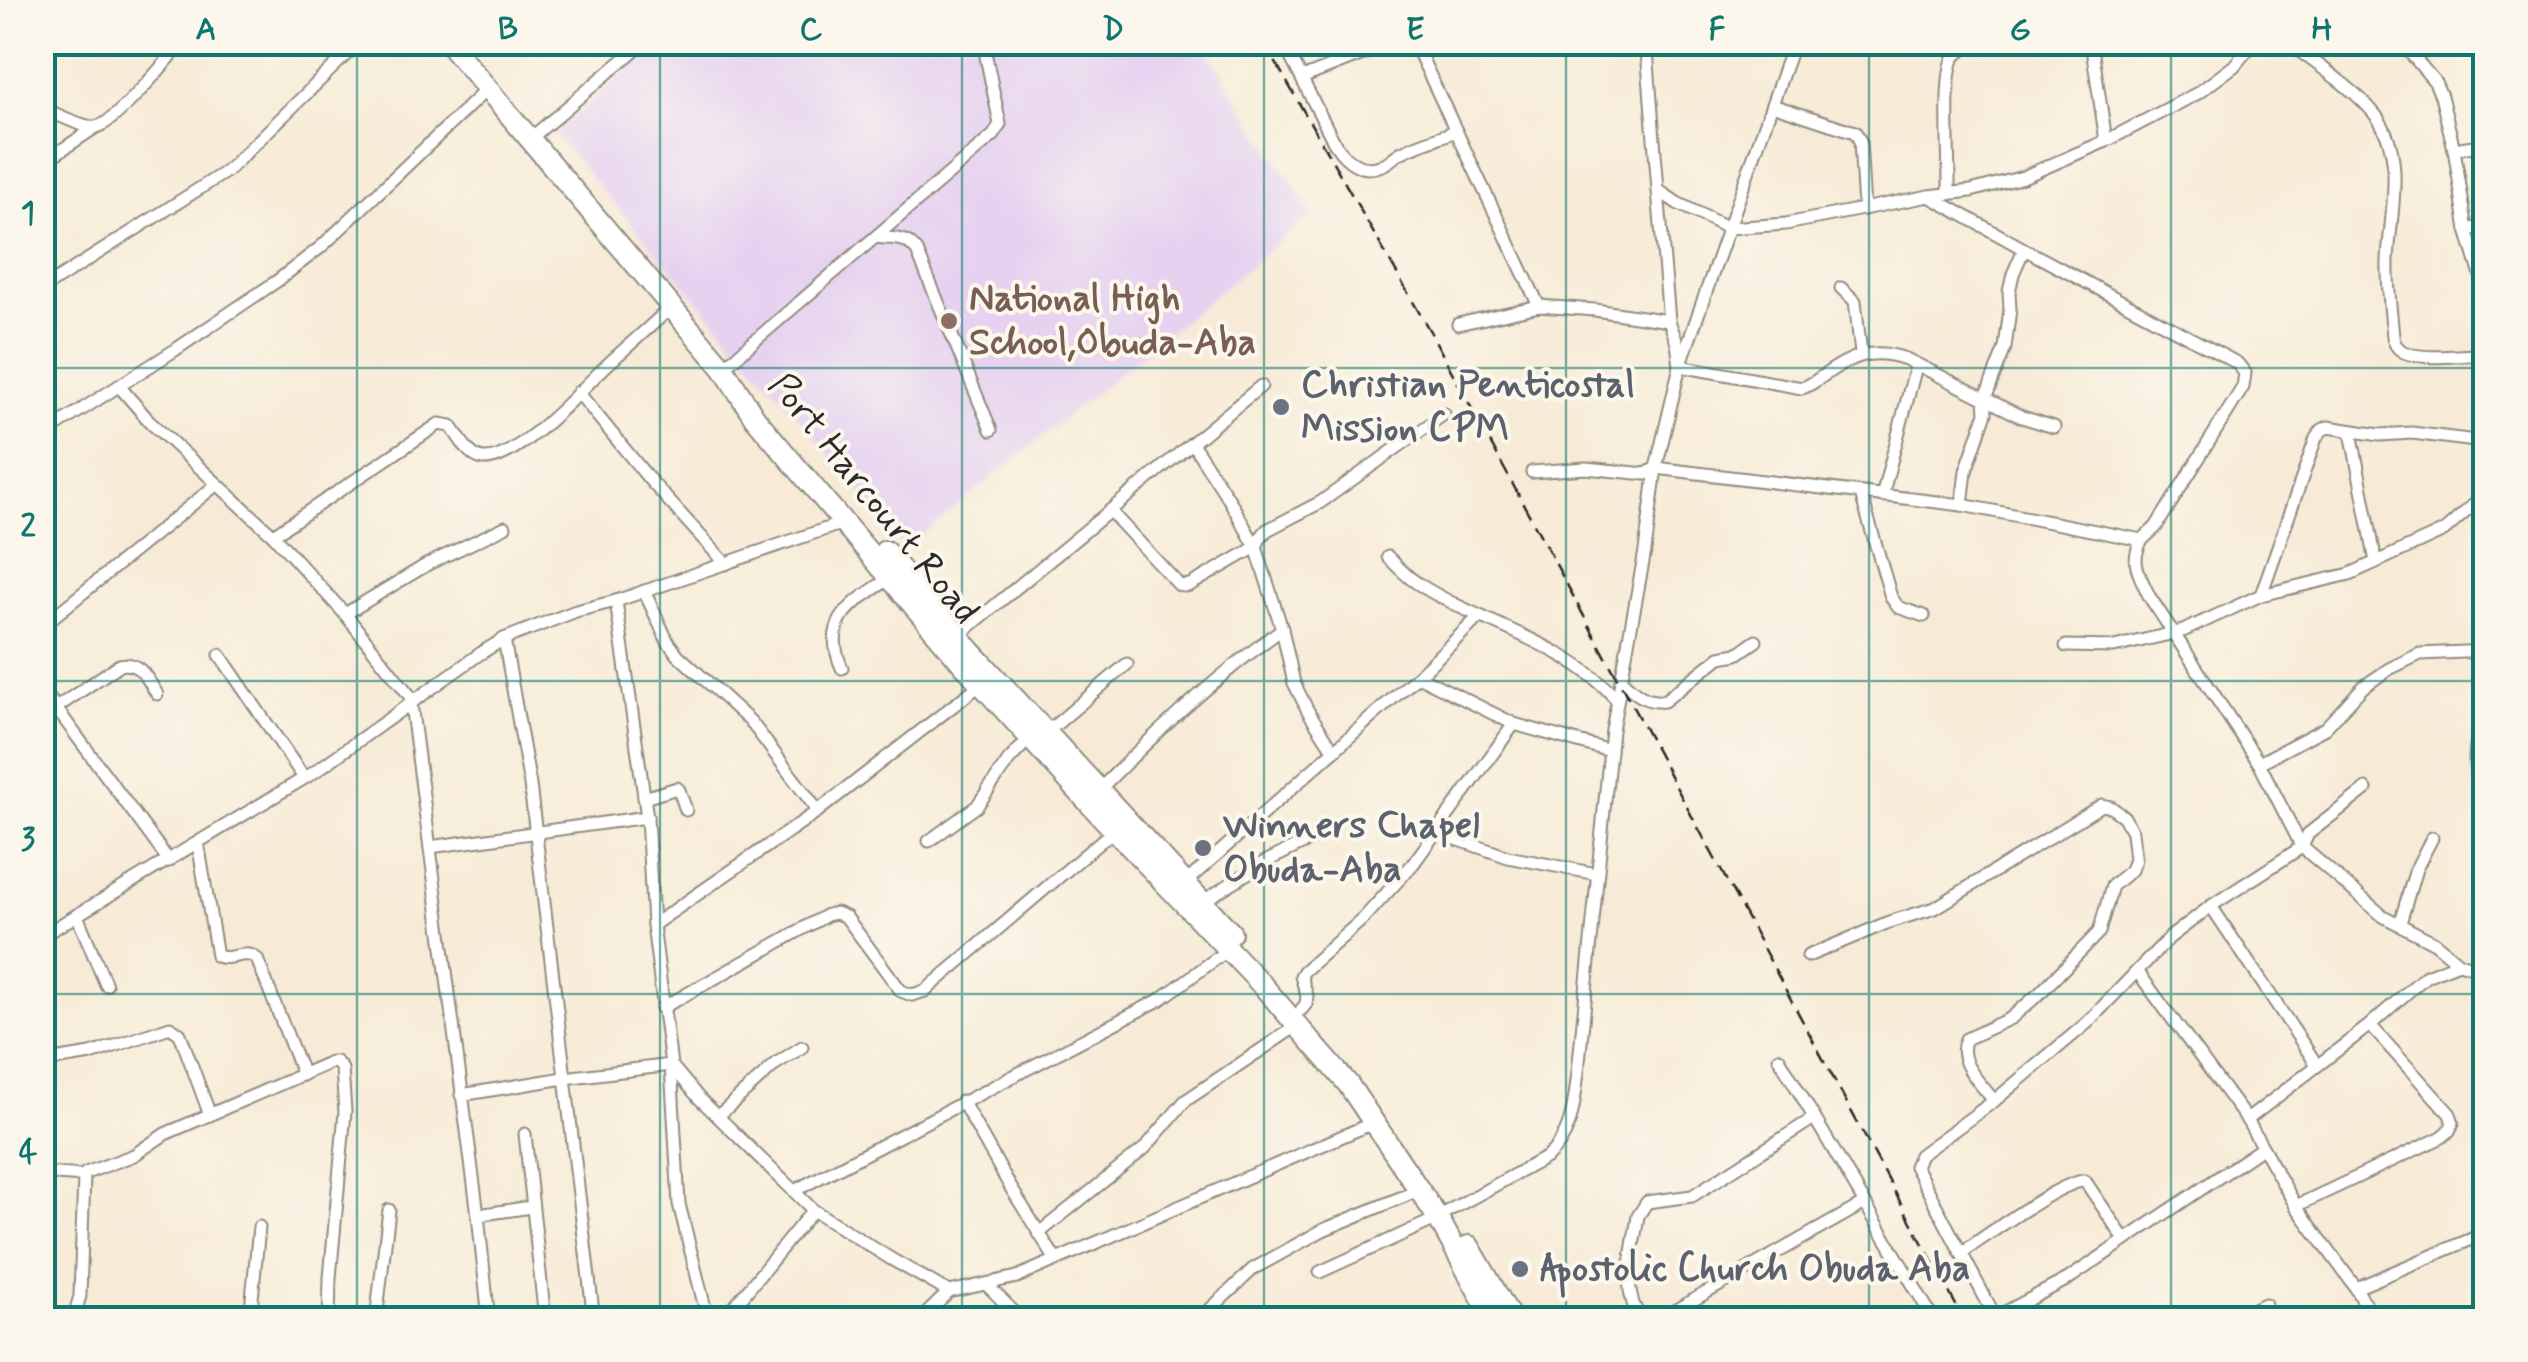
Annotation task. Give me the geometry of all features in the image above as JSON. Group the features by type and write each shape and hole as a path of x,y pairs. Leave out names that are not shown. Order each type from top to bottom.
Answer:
{"highway":[{"path":"448,42 736,386"},
{"name":"Port Harcourt Road","path":"736,386 755,418 981,684 1098,791 1202,902 1299,1017 1375,1122 1405,1156 1419,1190 1443,1215 1494,1320"},
{"name":"Port Harcourt Road","path":"736,386 766,412 958,636 1114,830 1358,1078 1512,1320"}],"street":[{"path":"42,163 120,112 183,42"},
{"path":"42,289 227,172 359,42"},
{"path":"531,138 644,42"},
{"path":"723,368 994,135 1000,124 982,42"},
{"path":"1283,42 1335,144 1354,164 1380,167 1398,153 1456,131"},
{"path":"1302,78 1394,42"},
{"path":"1414,42 1539,306"},
{"path":"1644,42 1669,322 1680,366"},
{"path":"1320,1272 1443,1215 1547,1157 1557,1148 1570,1123 1610,751 1656,468 1680,366 1794,42"},
{"path":"1949,194 1948,99 1952,64 1972,42"},
{"path":"2091,42 2106,141"},
{"path":"2287,42 2337,79 2376,115 2388,138 2395,185 2388,264 2392,338 2397,348 2418,355 2486,354"},
{"path":"2401,42 2435,82 2441,96 2467,230 2485,288"},
{"path":"1658,190 1728,228 1786,224 1972,191 2023,177 2106,141 2198,93 2234,66 2250,44"},
{"path":"42,435 277,281 321,247 486,89"},
{"path":"1772,105 1854,132 1860,141 1864,209"},
{"path":"42,108 96,127"},
{"path":"2454,149 2486,144"},
{"path":"1929,196 2237,363 2244,373 2243,387 2156,528 2142,540 2134,556 2136,566 2149,596 2259,762 2302,847 2382,916 2447,951 2459,964 2486,971"},
{"path":"2467,230 2486,226"},
{"path":"876,237 902,238 917,251 991,430"},
{"path":"1962,505 1966,472 1986,413 1985,399 2005,348 2013,274 2024,249"},
{"path":"1841,288 1856,300 1861,354"},
{"path":"1458,324 1539,306 1669,322"},
{"path":"273,535 439,424 451,426 480,459 489,459 527,440 671,307"},
{"path":"1680,366 1802,388 1861,354 1890,354 2022,417 2054,427"},
{"path":"1882,496 1916,366"},
{"path":"119,386 150,423 273,535 345,614 412,702 488,1320"},
{"path":"958,636 1260,386"},
{"path":"578,392 726,564"},
{"path":"1110,511 1184,586 1256,547 1267,530 1321,502 1444,414"},
{"path":"2261,595 2322,430 2328,427 2380,436 2412,433 2486,445"},
{"path":"2351,432 2376,562"},
{"path":"1192,443 1256,547 1294,683 1334,751"},
{"path":"1532,472 1586,468 1646,474 1656,468 1962,505 2142,540"},
{"path":"2066,646 2114,647 2183,631 2261,595 2350,574 2444,531 2482,504 2486,483"},
{"path":"42,626 216,485"},
{"path":"1861,494 1890,597 1898,606 1924,616"},
{"path":"42,936 304,778 504,639 576,611 644,592 844,523"},
{"path":"345,614 428,564 504,527"},
{"path":"1388,557 1418,584 1566,658 1618,700"},
{"path":"842,668 836,656 836,628 842,615 850,605 890,578"},
{"path":"644,592 678,655 751,722 818,810"},
{"path":"616,601 647,817 653,925 671,1066 680,1204 708,1320"},
{"path":"1185,884 1480,616"},
{"path":"1098,791 1160,728 1236,662 1282,629"},
{"path":"504,639 530,784 594,1320"},
{"path":"1621,680 1636,694 1664,701 1720,657 1737,654 1756,641"},
{"path":"2259,762 2325,728 2363,687 2389,668 2420,654 2486,650"},
{"path":"220,656 304,778"},
{"path":"56,708 127,663 135,664 157,694"},
{"path":"929,842 977,806 1009,760 1126,664"},
{"path":"1418,676 1514,724 1610,751"},
{"path":"653,925 818,810 981,684"},
{"path":"42,689 169,860"},
{"path":"2486,696 2475,755 2478,790 2486,804"},
{"path":"1039,1233 1145,1148 1185,1100 1299,1017 1307,996 1301,976 1304,971 1364,918 1413,864 1514,724"},
{"path":"644,798 677,788 686,810"},
{"path":"2262,1148 2068,1279 1996,1318 1915,1166 1920,1155 1994,1101 2087,1023 2169,938 2302,847 2308,834 2366,789"},
{"path":"1808,956 1888,922 1935,908 2102,805 2124,817 2132,832 2136,859 2131,870 2112,886 2099,932 2026,1006 2011,1018 1966,1039 1962,1046 1966,1065 1994,1101"},
{"path":"430,847 647,817"},
{"path":"662,1008 836,913 846,917 901,991 912,995 925,991 1114,830"},
{"path":"1436,832 1530,863 1597,874"},
{"path":"1202,902 1265,862 1322,834"},
{"path":"2400,923 2416,869 2432,838"},
{"path":"198,843 217,956 247,954 258,959 303,1075"},
{"path":"2211,906 2317,1065"},
{"path":"77,915 106,986"},
{"path":"794,1190 1162,999 1228,950"},
{"path":"2247,1120 2370,1025 2426,976 2459,964"},
{"path":"2137,971 2247,1120 2296,1206 2356,1288 2372,1316 2358,1320"},
{"path":"2296,1206 2442,1137 2453,1123 2450,1114 2370,1025"},
{"path":"42,1062 90,1054 170,1027 180,1034 210,1115"},
{"path":"718,1116 802,1047"},
{"path":"1779,1058 1934,1320"},
{"path":"42,1173 84,1176 134,1156 165,1134 336,1062 342,1069 344,1126 328,1320"},
{"path":"461,1095 671,1066"},
{"path":"671,1066 813,1210 949,1292"},
{"path":"962,1102 1056,1260"},
{"path":"1622,1320 1640,1316 1632,1306 1629,1284 1642,1207 1658,1199 1692,1196 1814,1118"},
{"path":"920,1320 949,1292 1018,1276 1375,1122"},
{"path":"525,1134 546,1320"},
{"path":"73,1320 80,1296 84,1176"},
{"path":"1962,1252 2079,1180 2085,1181 2125,1240"},
{"path":"1200,1320 1254,1269 1322,1230 1419,1190"},
{"path":"1658,1320 1864,1204"},
{"path":"478,1215 532,1208"},
{"path":"376,1320 389,1210"},
{"path":"723,1320 813,1210"},
{"path":"250,1320 259,1227"},
{"path":"2356,1288 2486,1233"},
{"path":"987,1285 1022,1320"},
{"path":"2232,1320 2265,1304"},
{"path":"42,1309 61,1320"}],"shaded area":[{"name":"National High School,Obuda-Aba","path":"658,43 1202,43 1312,215 905,549 807,427 553,133"}],"railway":[{"path":"1264,42 1431,333 1964,1320"}],"place":[{"name":"National High School,Obuda-Aba","path":"949,321"},
{"name":"Christian Penticostal Mission CPM","path":"1281,407"},
{"name":"Winners Chapel Obuda-Aba","path":"1203,848"},
{"name":"Apostolic Church Obuda Aba","path":"1520,1269"}]}
